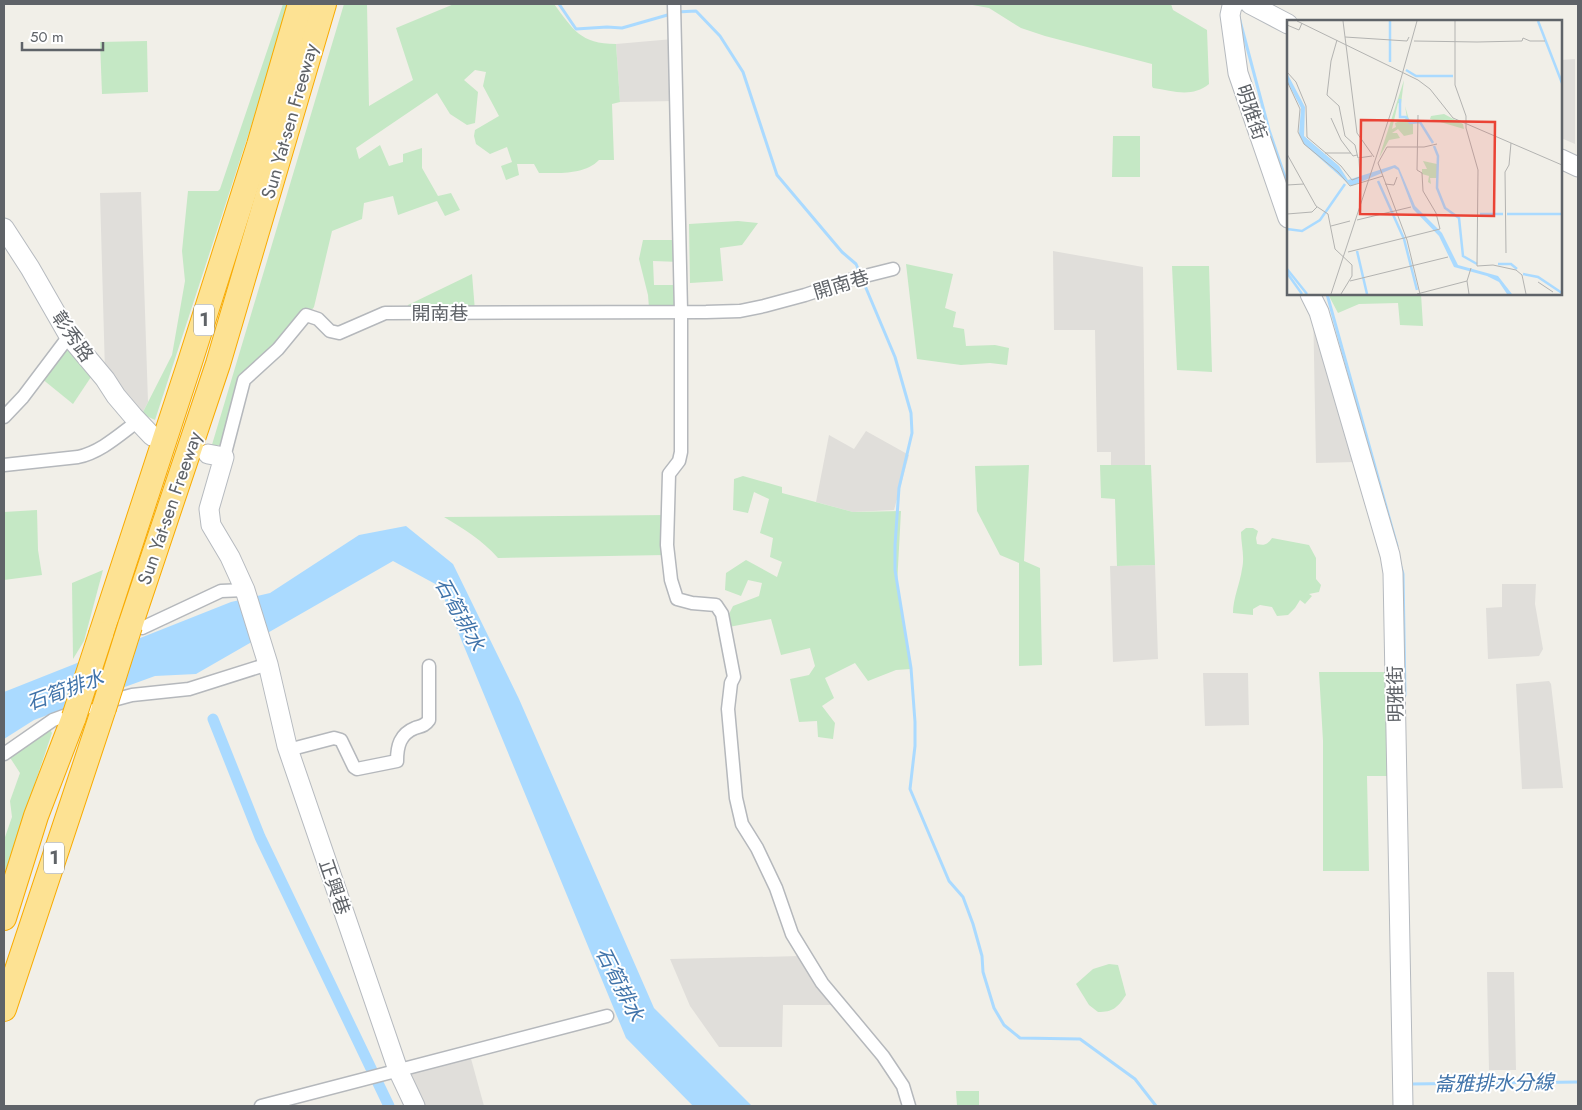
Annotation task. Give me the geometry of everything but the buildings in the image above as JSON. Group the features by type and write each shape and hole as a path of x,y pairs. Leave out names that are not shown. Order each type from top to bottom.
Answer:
{"highway":[{"name":"Sun Yat-sen Freeway","path":"4,918 36,816 74,717 190,362 259,145 300,4"},
{"name":"Sun Yat-sen Freeway","path":"4,1009 104,708 136,627 218,364 324,4"}],"street":[{"path":"674,4 682,311 681,452 679,461 669,474 667,545 671,580 677,599 716,605 722,614 734,677 731,683 728,708 736,798 742,824 757,848 776,888 792,934 822,983 883,1056 902,1086 910,1106"},
{"name":"明雅街","path":"1234,4 1230,15 1238,73 1287,215"},
{"path":"1250,4 1287,23"},
{"path":"1562,159 1578,167"},
{"name":"彰秀路","path":"4,228 30,268 69,336 152,436"},
{"name":"開南巷","path":"268,664 245,590 230,557 209,520 210,504 216,456 244,380 278,349 306,315 318,319 330,331 339,333 384,313 740,311 764,306 859,277 893,269"},
{"name":"明雅街","path":"1310,295 1319,312 1330,349 1390,555 1393,573 1403,1106"},
{"path":"4,417 23,396 69,336"},
{"path":"4,465 88,455 99,450 138,421"},
{"path":"136,627 221,591 245,590"},
{"path":"4,754 53,720 90,706 132,695 188,689 268,664"},
{"name":"正興巷","path":"268,664 288,750 398,1070 415,1106"},
{"path":"288,750 334,738 341,740 354,767 357,769 397,761 397,748 401,739 410,730 426,725 429,720 429,666"},
{"path":"261,1106 606,1016"}],"shaded area":[{"path":"673,39 675,101 620,102 616,44"},
{"path":"1575,59 1575,144 1562,138 1562,60"},
{"path":"141,192 148,402 142,414 105,372 100,193"},
{"path":"1053,251 1143,267 1145,465 1111,466 1111,452 1097,452 1095,330 1054,330"},
{"path":"1313,303 1354,462 1316,463"},
{"path":"866,431 909,455 894,510 853,512 816,502 829,435 854,449"},
{"path":"1155,565 1158,659 1113,662 1110,566"},
{"path":"1502,584 1536,584 1535,604 1543,649 1539,656 1488,659 1486,608 1502,607"},
{"path":"1203,673 1248,673 1249,725 1205,726"},
{"path":"1549,681 1551,684 1563,788 1522,789 1516,684"},
{"path":"800,956 831,1005 783,1005 782,1047 719,1047 690,1006 670,959"},
{"path":"1487,972 1514,972 1516,1070 1489,1070"},
{"path":"470,1055 484,1106 423,1106 408,1073"}],"green space":[{"path":"283,4 291,4 155,420 142,414 172,355 185,281 182,251 188,191 218,191 220,189"},
{"path":"344,4 367,4 369,106 413,80 396,28 454,4 554,4 572,28 586,38 616,44 620,102 612,104 614,160 599,160 579,171 563,173 539,173 534,164 517,164 519,175 506,180 501,166 512,162 507,147 490,154 476,144 475,130 499,116 483,86 486,72 475,70 464,80 478,92 475,123 467,125 450,114 437,93 356,148 359,159 380,145 389,166 403,162 403,154 422,148 422,168 438,196 451,193 460,210 445,216 437,201 398,215 393,196 364,203 362,219 332,231 314,307 291,337 243,381 225,443 211,448"},
{"path":"967,4 1171,4 1173,10 1207,30 1209,84 1196,91 1189,92 1175,92 1153,88 1152,64 1045,36 1021,28 989,8"},
{"path":"147,41 148,92 102,94 100,42"},
{"path":"1113,136 1140,136 1140,177 1112,177"},
{"path":"738,221 758,223 742,245 720,248 723,281 690,283 689,224"},
{"path":"643,240 680,240 680,262 653,261 654,285 673,285 673,270 680,270 676,307 649,308 648,295 639,259"},
{"path":"906,264 953,274 945,308 956,312 953,327 964,329 966,346 995,345 1009,348 1007,365 990,363 961,365 917,359"},
{"path":"1172,266 1209,266 1212,372 1177,370"},
{"path":"472,274 475,311 406,310 408,305"},
{"path":"1421,295 1423,326 1400,325 1398,303 1359,304 1338,313 1329,296"},
{"path":"66,345 93,374 73,404 41,378"},
{"path":"1029,465 1024,561 1040,568 1042,665 1019,666 1019,563 1000,555 977,511 975,466"},
{"path":"1100,465 1151,465 1155,565 1117,566 1115,499 1101,498"},
{"path":"743,476 782,487 782,493 853,512 901,511 897,585 911,669 896,670 868,681 855,663 825,678 834,698 822,706 835,723 833,739 818,737 817,721 799,722 790,679 809,675 815,666 810,648 781,655 771,619 729,627 729,614 733,606 759,596 762,583 748,580 741,596 725,590 726,573 746,560 777,577 782,562 770,557 773,538 760,533 769,499 754,492 748,513 733,510 734,479"},
{"path":"37,510 38,550 42,575 4,580 4,512"},
{"path":"667,515 666,555 498,558 466,530 444,517"},
{"path":"1246,528 1253,528 1258,531 1257,544 1266,544 1272,538 1309,545 1316,558 1316,579 1321,585 1319,592 1309,594 1312,596 1305,604 1300,600 1288,615 1277,616 1272,607 1260,605 1253,609 1253,615 1233,613 1243,564 1241,532"},
{"path":"103,570 84,641 73,659 72,583"},
{"path":"1319,672 1394,672 1396,776 1367,776 1369,871 1323,871 1323,741"},
{"path":"49,727 52,733 4,875 4,840 12,817 10,801 20,773 9,756"},
{"path":"1109,964 1118,965 1126,995 1114,1008 1098,1012 1089,1005 1076,984 1093,969"},
{"path":"956,1091 979,1091 979,1106 957,1106"}],"water":[{"name":"石筍排水","path":"406,526 453,564 519,699 654,1008 752,1106 693,1106 626,1038 439,586 393,561 196,674 155,676 34,720 4,739 4,692 231,602 270,593 359,535"}],"waterway":[{"path":"559,4 576,29 622,28 671,14"},
{"path":"677,12 696,11 720,36 743,72 777,175 842,252 856,264 860,273"},
{"path":"1239,17 1269,130 1287,183"},
{"path":"863,281 895,357 911,413 912,433 899,488 895,545 895,570 911,668 915,722 915,746 910,789 949,881 963,897 982,956 983,972 994,1008 1004,1025 1020,1038 1080,1039 1135,1079 1156,1106"},
{"path":"1327,295 1397,546"},
{"path":"1401,567 1403,574 1405,695"},
{"path":"213,719 260,837 389,1106"},
{"name":"崙雅排水分線","path":"1411,1084 1578,1082"}]}
